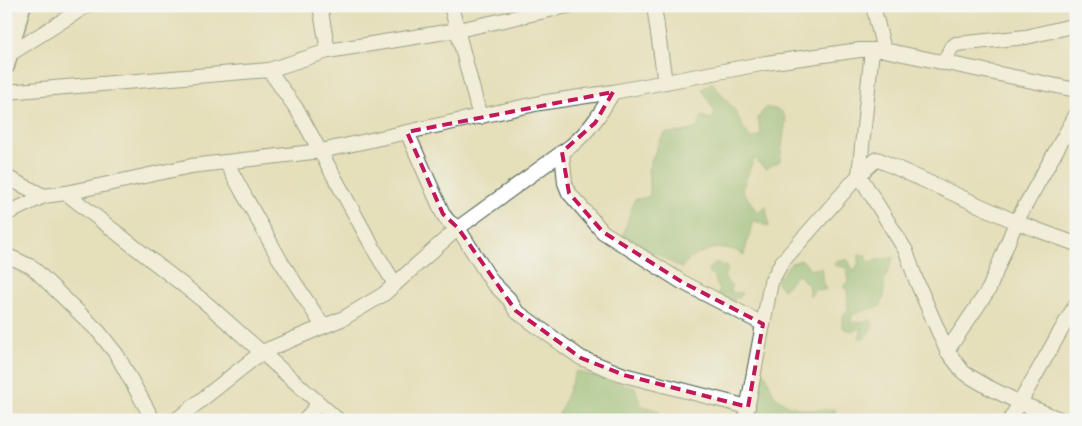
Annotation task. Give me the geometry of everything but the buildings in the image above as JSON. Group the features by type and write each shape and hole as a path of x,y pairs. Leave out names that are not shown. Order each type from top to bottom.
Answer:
{"street":[{"path":"8,60 22,6"},
{"path":"8,60 86,6"},
{"path":"320,6 328,51"},
{"path":"451,6 480,117"},
{"path":"6,92 270,70 328,51 458,30 568,6"},
{"path":"654,6 665,82"},
{"path":"873,6 878,50 858,175 906,251 916,280 947,351 964,373 1020,403 1062,420"},
{"path":"944,63 951,48 956,44 1026,37 1076,25"},
{"path":"6,214 44,196 191,166 321,151 540,103 613,92 766,63 860,50 878,50 1076,90"},
{"path":"270,70 298,111 376,254 395,284"},
{"path":"176,420 262,352 344,318 384,294 458,228 583,136 595,123 613,92"},
{"path":"947,351 989,290 1016,222 1076,115"},
{"path":"407,132 443,214 448,221 458,228 492,282 509,299 516,311 581,358 624,375 747,413 771,282 782,262 858,175 877,159 1016,222 1076,244"},
{"path":"562,152 565,183 569,193 603,232 682,282 762,324"},
{"path":"226,162 280,260 323,326"},
{"path":"6,177 44,196"},
{"path":"66,193 206,302 338,420"},
{"path":"6,255 32,267 99,332 117,355 153,420"},
{"path":"1010,420 1076,304"},
{"path":"305,420 319,403"}],"highlighted area":[{"path":"613,92 595,123 562,152 569,193 603,232 682,282 763,324 748,407 624,375 581,358 516,311 458,228 443,214 407,132"}],"green space":[{"path":"712,82 735,111 744,129 752,139 761,135 758,118 766,107 781,111 786,119 780,161 766,169 754,158 742,190 758,213 766,206 769,227 753,220 744,255 736,251 719,248 694,256 681,268 645,248 622,239 634,200 650,196 648,169 660,140 665,133 682,132 697,128 702,116 712,120 715,112 702,89"},
{"path":"859,254 866,255 869,262 894,257 884,281 884,297 880,306 853,314 851,319 852,323 871,320 873,326 865,338 859,338 862,328 852,331 842,327 842,317 848,309 847,290 843,287 848,281 847,268 834,265 838,260 848,260 854,272 859,262"},
{"path":"802,260 811,270 822,268 822,281 826,290 816,290 810,296 808,285 798,274 783,290 776,281 791,263"},
{"path":"716,262 727,267 724,276 728,283 732,285 731,292 742,293 739,298 734,299 734,305 720,299 718,293 720,289 714,277 709,273 708,269"},
{"path":"757,369 766,375 774,395 789,406 810,410 836,409 832,420 752,420 759,405"},
{"path":"576,371 635,388 641,405 659,411 660,420 557,420"}]}
